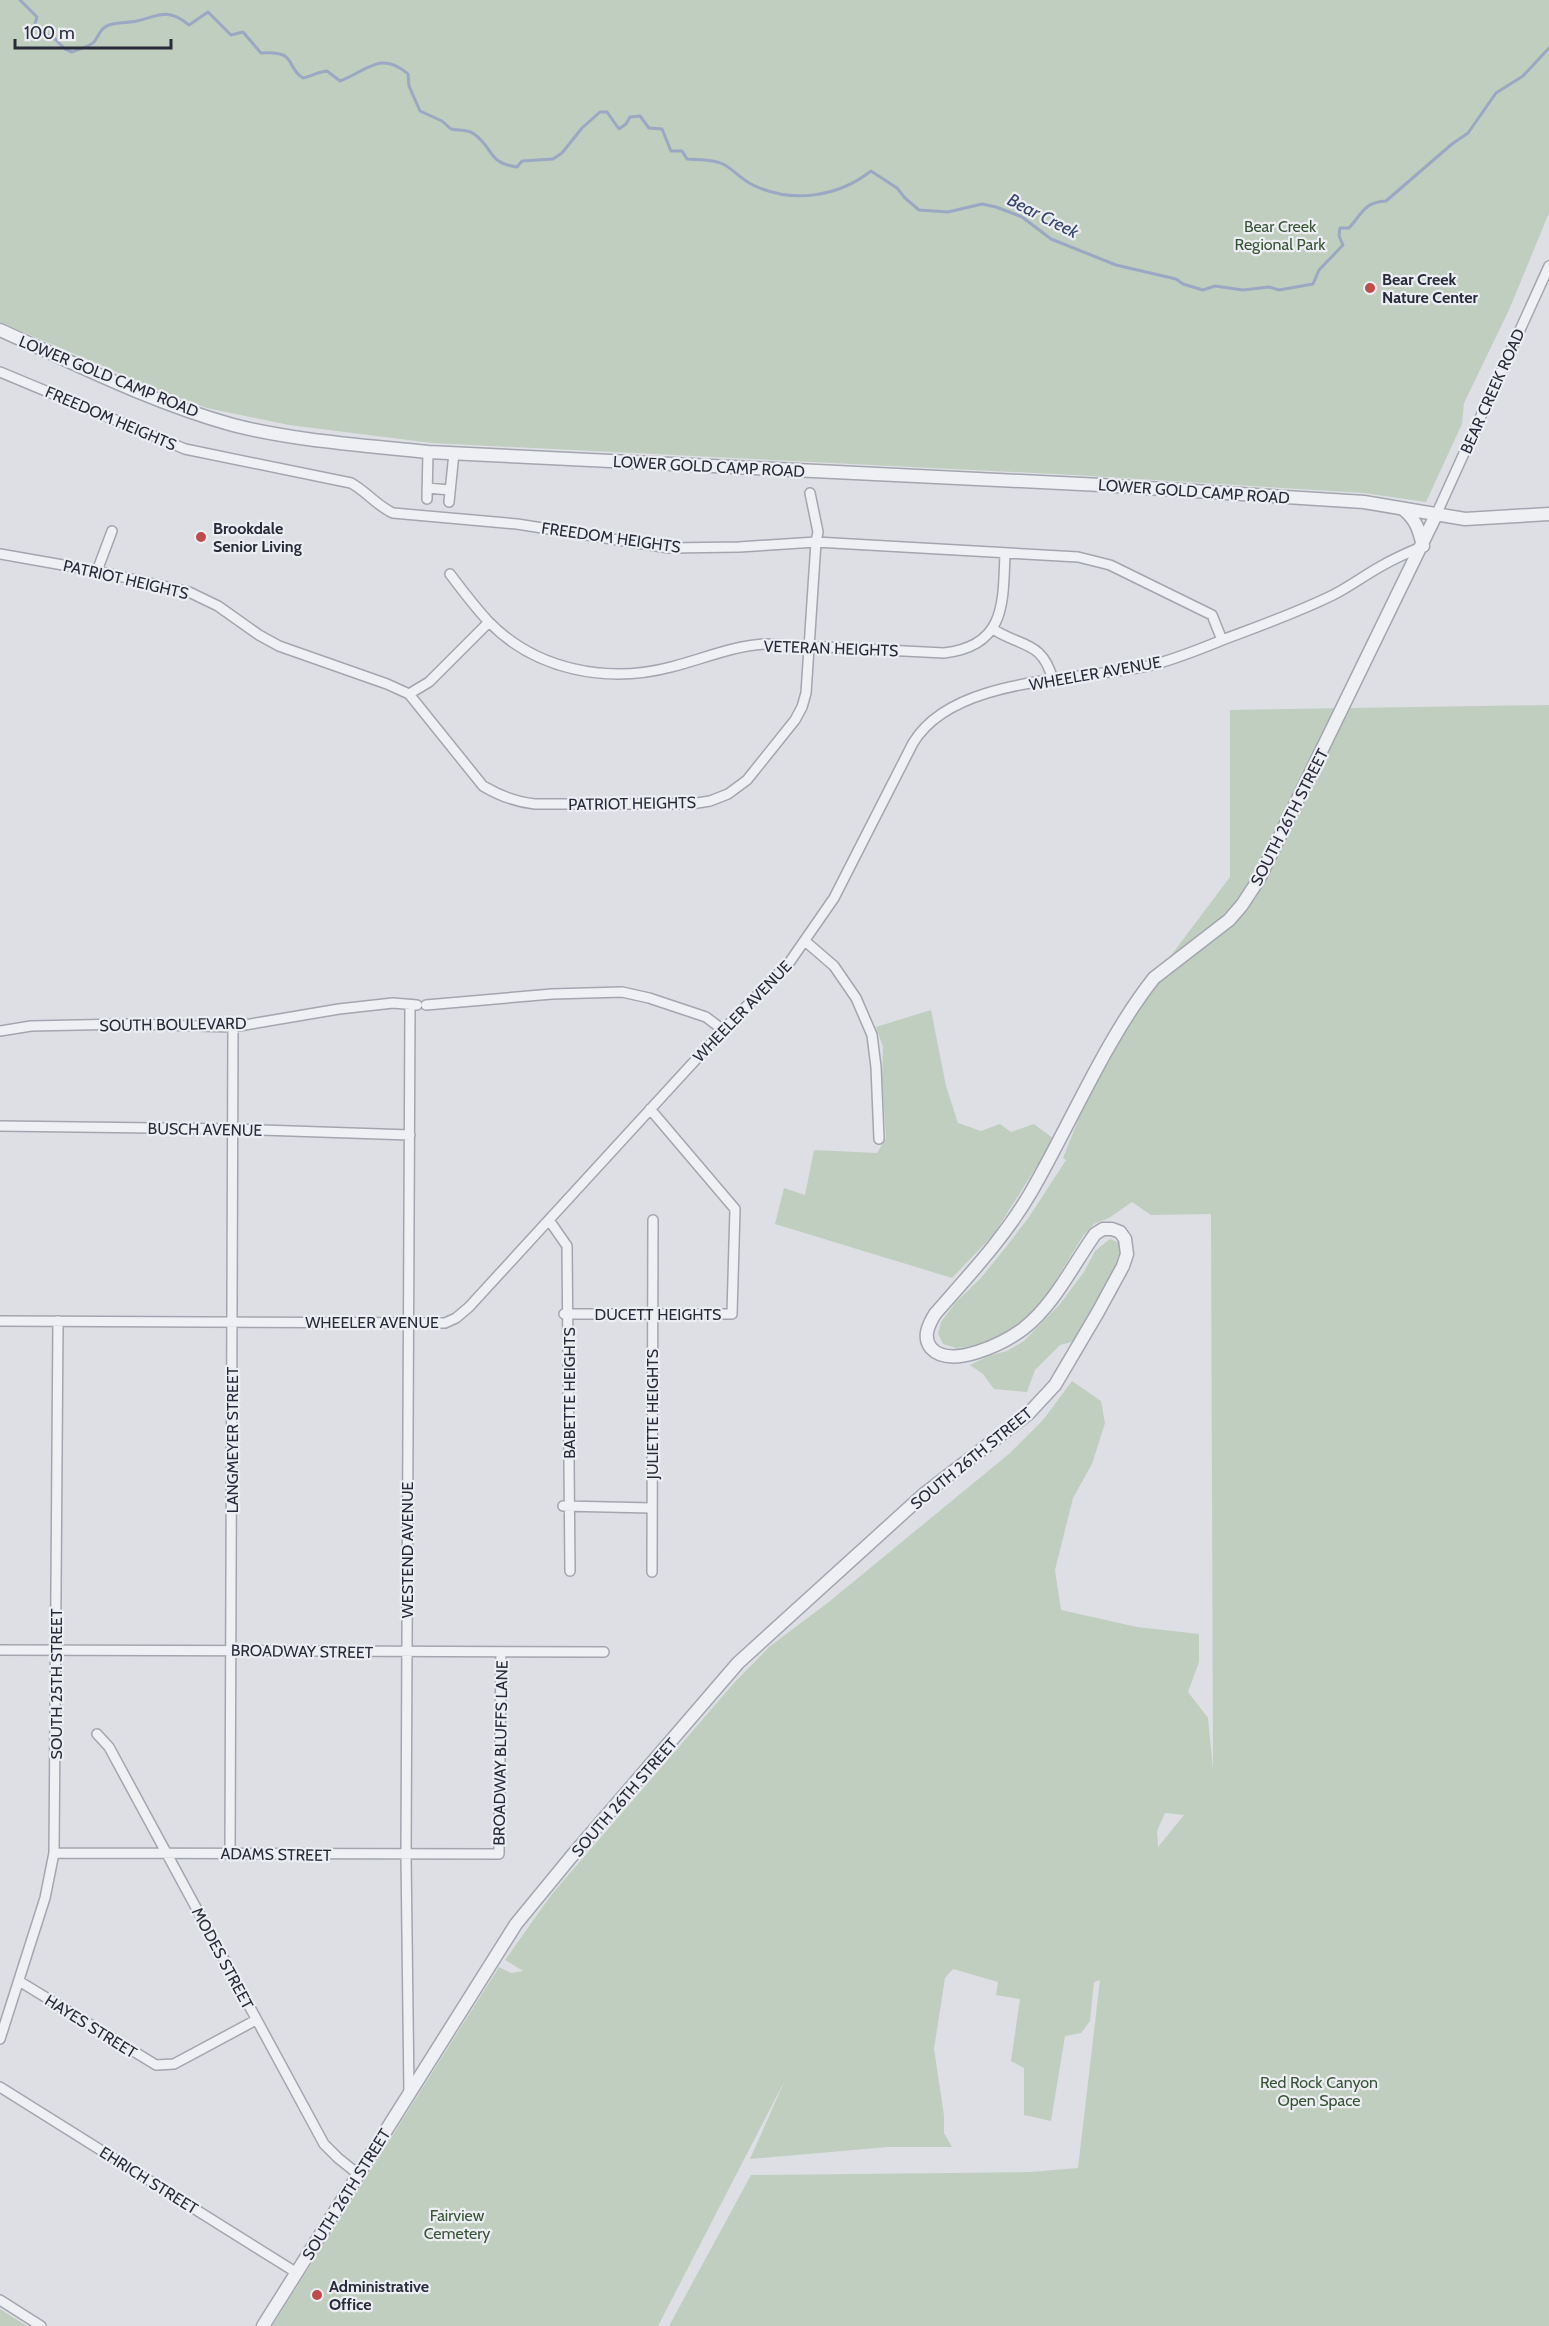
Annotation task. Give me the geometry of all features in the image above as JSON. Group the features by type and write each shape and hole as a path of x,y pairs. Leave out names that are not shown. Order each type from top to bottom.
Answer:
{"street":[{"name":"BEAR CREEK ROAD","path":"1436,515 1549,266"},
{"name":"LOWER GOLD CAMP ROAD","path":"0,330 164,402 233,425 286,435 428,452 1091,484 1364,502 1465,519 1549,514"},
{"name":"FREEDOM HEIGHTS","path":"0,372 185,449 351,483 363,489 383,508 393,513 517,524 669,548 729,548 816,542 1078,557 1110,565 1212,615 1222,640"},
{"path":"427,499 428,452"},
{"path":"449,502 454,453"},
{"path":"427,488 450,490"},
{"name":"PATRIOT HEIGHTS","path":"0,554 97,571 189,592 218,606 279,646 409,694 483,786 517,802 691,804 710,801 728,794 747,780 795,720 806,693 816,542 819,532 810,493"},
{"path":"1399,507 1412,516 1423,546"},
{"name":"SOUTH 26TH STREET","path":"263,2326 516,1924 738,1663 923,1495 1029,1413 1055,1385 1123,1266 1127,1247 1120,1232 1103,1229 1095,1233 1048,1302 1033,1320 1006,1340 968,1354 949,1357 937,1353 928,1346 926,1336 928,1325 996,1243 1019,1211 1117,1033 1145,990 1154,978 1229,920 1259,879 1423,546 1436,515"},
{"path":"97,571 112,531"},
{"name":"WHEELER AVENUE","path":"0,1321 445,1323 456,1318 469,1307 723,1030 789,963 834,897 921,730 939,714 966,700 987,693 1053,680 1148,666 1277,620 1332,595 1386,563 1423,546"},
{"path":"1005,553 1003,596 993,629 1008,639 1028,644 1046,660 1053,680"},
{"name":"VETERAN HEIGHTS","path":"450,574 489,622 512,640 557,665 598,674 624,675 653,671 749,645 957,652 977,644 993,629"},
{"path":"409,694 429,682 489,622"},
{"path":"805,941 834,966 856,998 872,1035 876,1067 879,1139"},
{"name":"SOUTH BOULEVARD","path":"0,1031 31,1026 125,1024 234,1027 339,1009 393,1003 418,1005 552,994 622,992 649,998 706,1017 723,1030"},
{"name":"WESTEND AVENUE","path":"409,2095 406,1855 408,1323 410,1135 418,1005"},
{"name":"LANGMEYER STREET","path":"230,1854 234,1027"},
{"name":"DUCETT HEIGHTS","path":"566,1314 732,1314 735,1209 650,1109"},
{"name":"BUSCH AVENUE","path":"0,1126 232,1129 410,1135"},
{"name":"BABETTE HEIGHTS","path":"549,1220 567,1246 566,1506 570,1571"},
{"name":"JULIETTE HEIGHTS","path":"652,1572 653,1220"},
{"name":"SOUTH 25TH STREET","path":"0,2040 45,1898 54,1853 58,1321"},
{"path":"566,1506 652,1508"},
{"name":"BROADWAY STREET","path":"0,1650 604,1652"},
{"name":"BROADWAY BLUFFS LANE","path":"499,1854 501,1652"},
{"name":"MODES STREET","path":"98,1734 110,1747 324,2144 358,2174"},
{"name":"ADAMS STREET","path":"54,1853 499,1854"},
{"name":"HAYES STREET","path":"19,1981 149,2062 164,2065 184,2060 256,2020"},
{"name":"EHRICH STREET","path":"0,2087 297,2273"},
{"path":"0,2300 41,2326"}],"green space":[{"name":"Bear Creek Regional Park","path":"0,0 1549,0 1549,213 1509,310 1464,403 1462,424 1426,502 1364,493 1074,475 432,443 289,425 207,408 163,392 0,322"},
{"name":"Red Rock Canyon Open Space","path":"1549,705 1549,2326 669,2326 751,2175 1030,2172 1078,2168 1100,1980 1094,1982 1090,2021 1081,2033 1065,2036 1051,2121 1024,2115 1024,2068 1011,2061 1020,1999 996,1995 998,1982 953,1969 945,1978 934,2049 944,2115 944,2133 952,2147 888,2147 750,2159 785,2080 658,2326 272,2326 499,1967 511,1973 523,1971 505,1960 552,1894 734,1683 769,1647 830,1601 1010,1453 1043,1420 1072,1381 1101,1401 1105,1423 1092,1464 1073,1498 1055,1570 1061,1610 1137,1627 1199,1634 1199,1662 1188,1692 1208,1718 1213,1769 1211,1214 1151,1215 1132,1202 1109,1218 1094,1224 1083,1236 1037,1311 995,1339 974,1346 956,1348 943,1344 938,1334 941,1322 1006,1247 1029,1217 1066,1160 1063,1158 1100,1065 1154,978 1230,877 1230,710","holes":["1165,1813 1184,1815 1158,1847 1157,1831"]},
{"path":"931,1010 946,1086 958,1123 981,1131 1000,1124 1011,1132 1034,1124 1054,1139 994,1234 952,1278 775,1224 784,1188 805,1195 814,1150 877,1153 886,1138 882,1082 883,1047 876,1027"},
{"path":"1110,1239 1122,1244 1118,1261 1075,1341 1060,1345 1035,1370 1027,1392 994,1389 983,1374 970,1365 991,1355 1007,1351 1024,1341 1060,1304 1084,1272 1095,1251"},
{"path":"0,2309 27,2326 0,2326"}],"waterway":[{"name":"Bear Creek","path":"20,0 37,17 34,27 46,36 51,35 65,49 72,52 92,44 100,32 112,24 137,21 163,14 175,16 189,25 208,12 231,35 243,32 261,53 281,54 286,57 303,78 327,71 340,81 374,65 390,64 408,74 409,86 420,111 442,121 451,129 471,132 480,139 495,158 507,165 517,167 522,161 553,159 562,153 582,128 600,112 607,112 619,129 630,117 640,116 649,128 662,129 671,151 682,151 687,159 719,162 749,183 768,191 799,196 814,195 844,187 871,171 897,188 919,210 948,212 982,204 996,207 1022,217 1051,239 1116,265 1176,279 1183,284 1203,290 1215,286 1243,290 1269,287 1279,290 1313,284 1319,270 1343,245 1339,236 1340,228 1349,228 1368,206 1386,201 1468,133 1496,93 1523,76 1549,48"}],"place":[{"name":"Bear Creek Nature Center","path":"1370,288"},
{"name":"Brookdale Senior Living","path":"201,537"},
{"name":"Administrative Office","path":"317,2295"}],"park label":[{"name":"Fairview Cemetery","path":"457,2224"}]}
